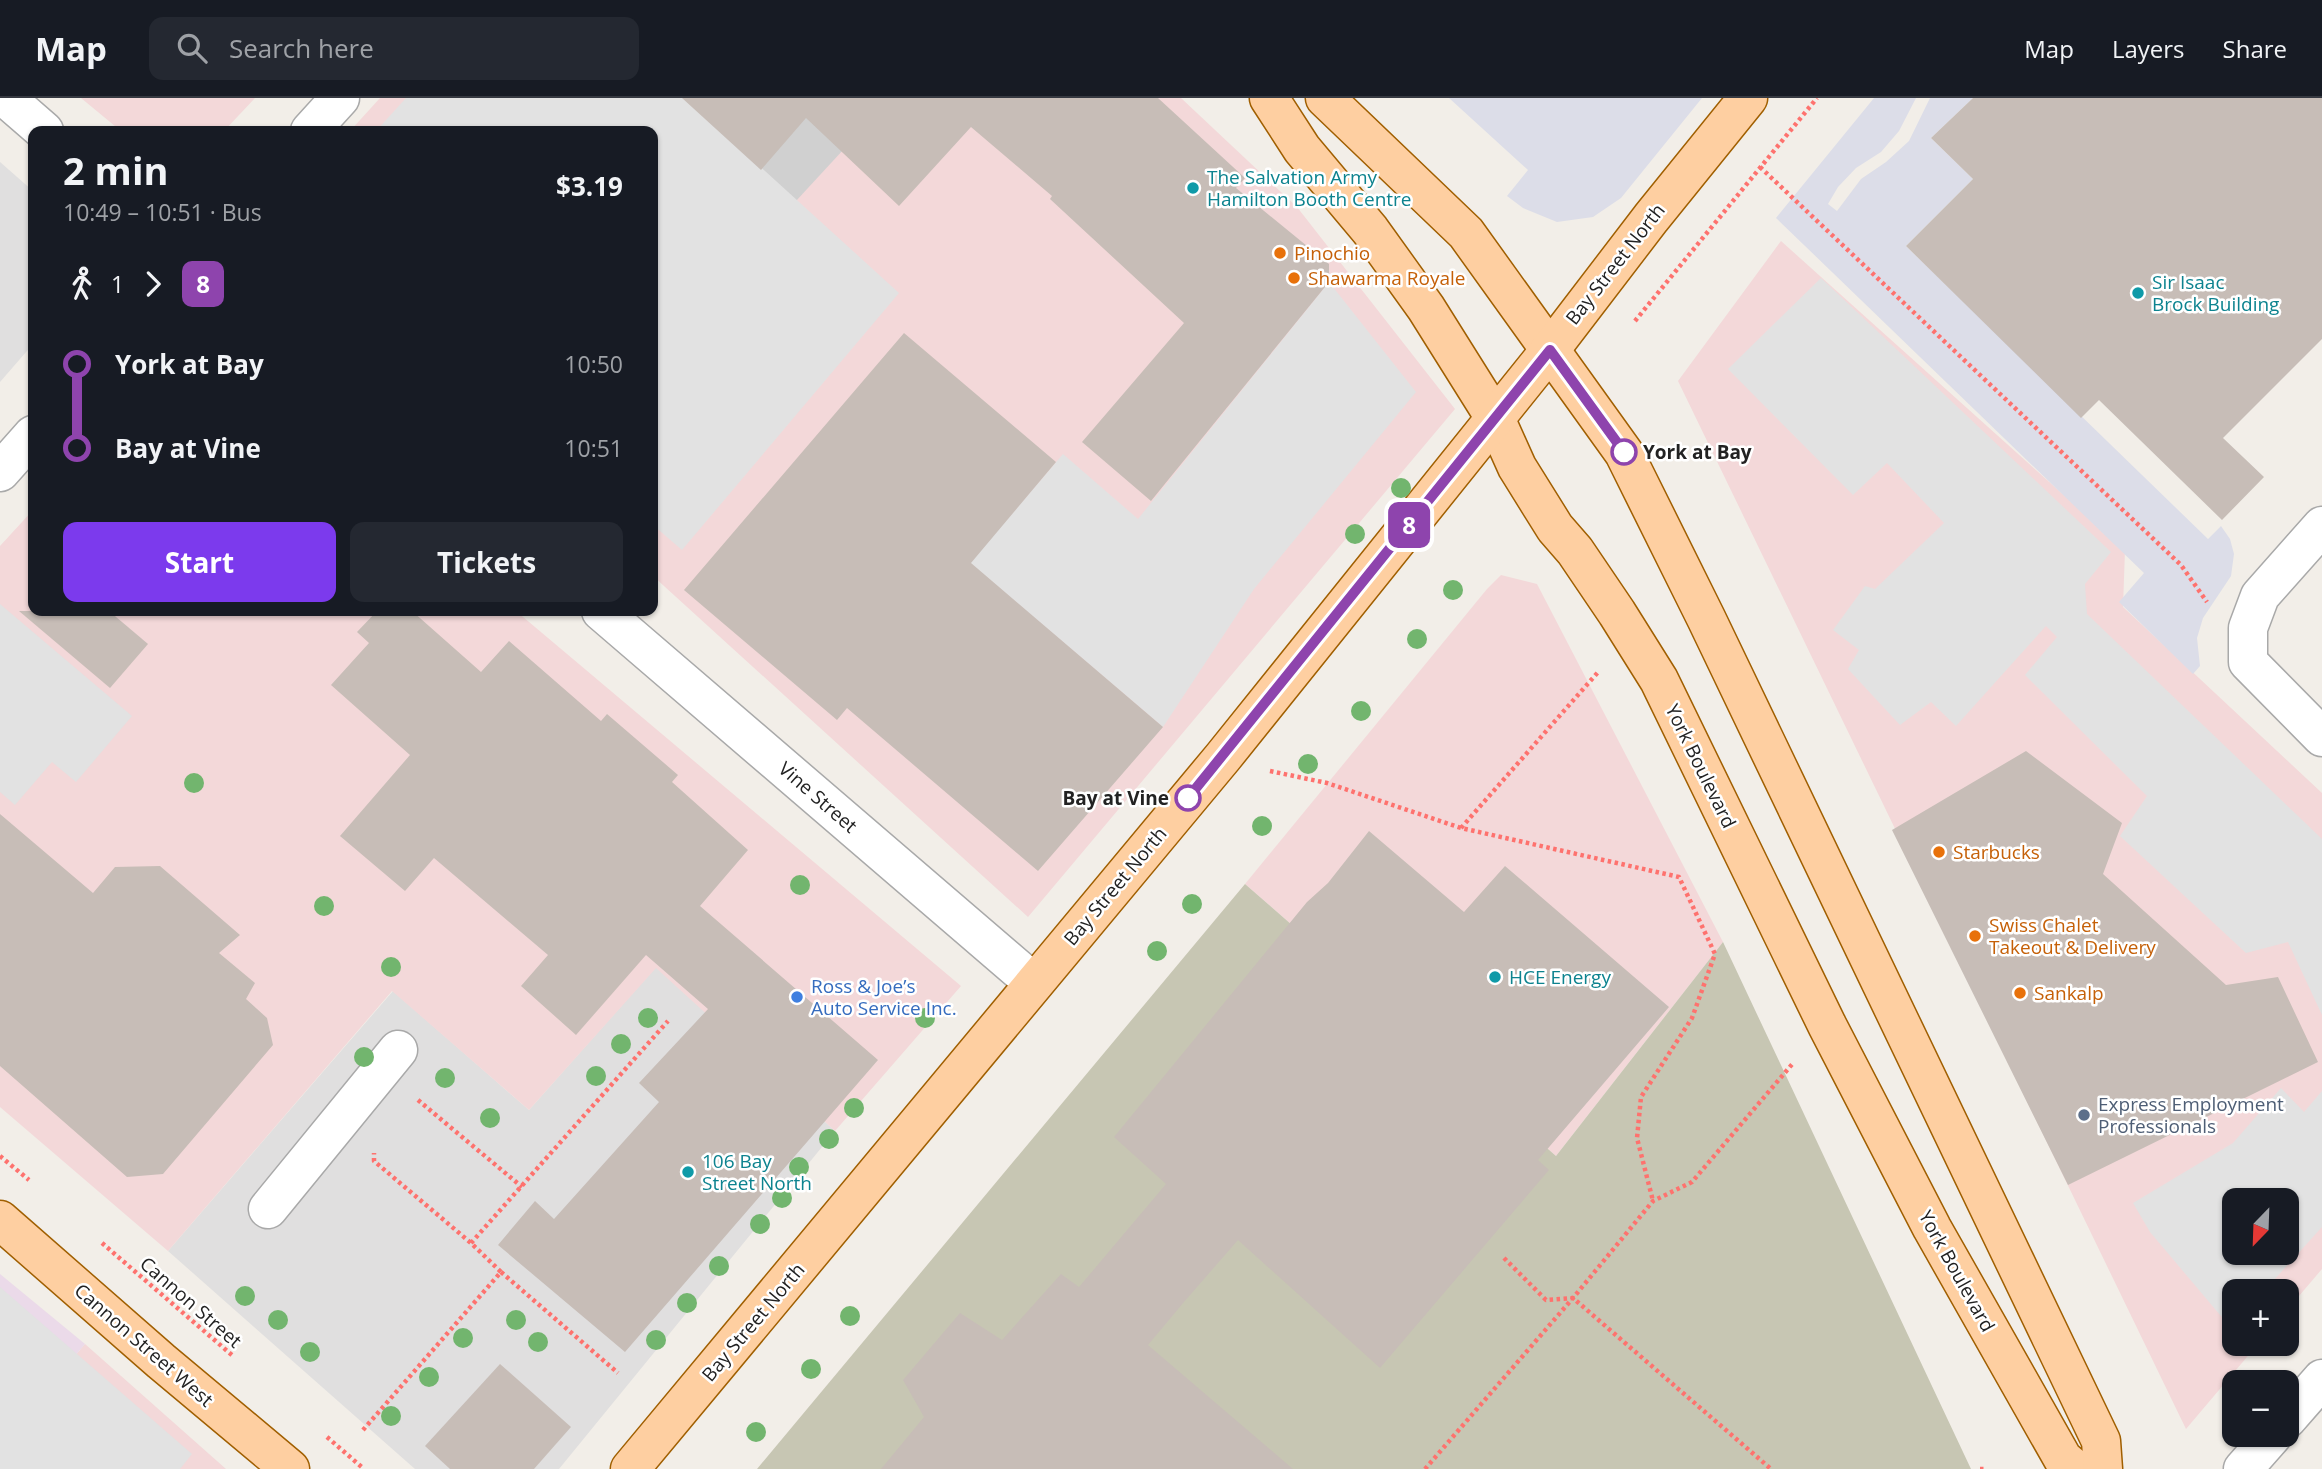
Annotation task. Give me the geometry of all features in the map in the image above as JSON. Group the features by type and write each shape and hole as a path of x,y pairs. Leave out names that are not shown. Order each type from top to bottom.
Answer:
{"main road":[{"name":"York Boulevard","path":"1269,98 1302,149 1370,230 1455,351 1495,418 1517,467 1555,527 1575,551 1631,634 1659,680 1827,1025 1932,1228 2063,1459 2075,1469"},
{"path":"1325,98 1465,233 1624,453 2101,1441 2103,1469"},
{"name":"Bay Street North","path":"629,1469 1223,757 1550,350 1651,218 1748,98"},
{"name":"Cannon Street West","path":"0,1220 290,1469"}],"street":[{"path":"6,98 38,126"},
{"path":"315,126 340,98"},
{"path":"0,472 28,441"},
{"path":"2322,526 2260,596 2248,628 2248,662 2322,737"},
{"name":"Vine Street","path":"607,616 1034,983"},
{"path":"268,1209 398,1050"},
{"path":"2299,1405 2322,1379"},
{"path":"2243,1469 2262,1447"}],"path":[{"path":"1645,308 1817,98"},
{"path":"1721,131 2181,565 2248,662"},
{"path":"1461,828 1631,634"},
{"path":"1223,757 1266,770 1327,783 1461,828 1679,877 1715,954 1692,1018 1641,1097 1637,1138 1653,1201"},
{"path":"471,1242 668,1021"},
{"path":"1426,1469 1653,1201 1692,1182 1827,1025"},
{"path":"415,1097 522,1187"},
{"path":"374,1143 374,1161 471,1242 501,1272 618,1373"},
{"path":"0,1156 31,1182"},
{"name":"Cannon Street","path":"93,1235 240,1362"},
{"path":"1504,1258 1546,1300 1573,1298 1771,1469"},
{"path":"363,1430 501,1272"},
{"path":"323,1433 364,1469"},
{"path":"1980,1469 1985,1469"}],"shaded area":[{"path":"81,98 255,98 229,126 115,126"},
{"path":"380,98 1181,98 1297,207 1455,409 1028,917 658,581 658,126 355,126"},
{"path":"406,98 685,98 899,293 682,550 658,529 658,126 381,126"},
{"path":"679,98 891,98 796,201"},
{"path":"1449,98 1702,98 1621,198 1593,217 1557,222 1523,208 1507,196 1528,170"},
{"path":"1874,98 1916,98 1899,131 1881,152 1856,168 1838,187 1828,204 1837,211 1861,179 1886,162 1909,141 1930,98 1973,98 1931,138 1973,179 1906,246 2208,539 2221,526 2230,539 2234,554 2231,576 2203,618 2197,638 2200,666 2193,674 2119,602 2144,573 1776,218"},
{"path":"0,162 28,187 28,350 0,382"},
{"path":"1781,241 2125,550 2123,607 2322,793 2322,1269 2299,1296 2299,1279 2222,1279 2222,1356 2248,1356 2236,1370 2222,1370 2222,1386 2186,1429 1678,381"},
{"path":"1821,278 2111,552 2085,584 2087,614 2322,839 2322,1015 2288,942 2246,953 2120,836 2147,796 2025,675 2057,637 2046,626 1956,726 1931,702 1900,725 1848,669 1859,650 1833,630 1865,586 1875,589 1944,523 1887,463 1853,495 1728,369"},
{"path":"1329,282 1416,392 1254,589 1163,727 970,563 1063,454 1138,519"},
{"path":"28,515 28,616 522,616 961,986 835,1131 656,968 529,1110 392,991 168,1251 0,1107 0,546"},
{"path":"1501,575 1537,584 1723,942 1556,1156 1245,884"},
{"path":"0,604 132,716 76,782 52,762 15,805 0,792"},
{"path":"1245,884 1556,1156 1723,942 1971,1469 757,1469"},
{"path":"656,967 835,1131 559,1469 415,1469 168,1251 393,991 529,1110"},
{"path":"2281,1088 2304,1112 2322,1091 2322,1227 2300,1251 2300,1188 2222,1188 2222,1265 2288,1265 2275,1279 2222,1279 2222,1317 2150,1232 2133,1203 2233,1143"},
{"path":"0,1274 85,1344 0,1444"},
{"path":"0,1287 192,1454 180,1469 0,1469"},
{"path":"85,1344 226,1469 0,1469 0,1444"}],"building":[{"path":"682,98 1158,98 1245,178 1236,188 1329,264 1329,282 1151,501 1082,442 1184,323 1050,199 1052,196 971,127 899,206 806,118 761,170"},
{"name":"Sir Isaac Brock Building","path":"1973,98 2322,98 2322,339 2223,438 2264,477 2222,520 2099,400 2081,418 1906,246 1973,179 1931,138"},
{"path":"904,333 1056,462 971,563 1163,727 1038,871 847,708 837,720 684,590"},
{"path":"19,611 28,611 28,616 115,616 148,644 110,688"},
{"path":"372,616 418,616 481,672 509,641 601,721 607,714 678,775 672,782 748,850 700,906 878,1060 625,1352 498,1245 535,1201 554,1219 659,1102 639,1083 708,1009 646,955 576,1035 521,986 548,955 434,858 405,891 340,836 410,755 331,685 369,643 357,632"},
{"path":"2026,751 2122,823 2103,874 2226,985 2278,977 2318,1062 2068,1185 1892,830"},
{"path":"0,814 93,893 115,867 160,866 240,935 219,953 255,983 246,999 267,1018 273,1045 163,1174 127,1177 0,1066"},
{"path":"1369,831 1464,912 1505,866 1669,1007 1538,1160 1549,1170 1380,1368 1238,1240 1184,1302 1148,1345 1293,1469 881,1469 924,1417 903,1380 960,1313 1002,1340 1061,1274 1079,1287 1166,1184 1114,1137 1307,902 1328,883"},
{"path":"500,1364 571,1427 534,1469 450,1469 425,1446"}],"bus line":[{"name":"8","path":"1188,798 1550,350 1624,452"}],"place":[{"name":"The Salvation Army Hamilton Booth Centre","path":"1193,188"},
{"name":"Pinochio","path":"1280,253"},
{"name":"Shawarma Royale","path":"1294,278"},
{"name":"Sir Isaac Brock Building","path":"2138,293"},
{"name":"York at Bay","path":"1624,452"},
{"name":"Bay at Vine","path":"1188,798"},
{"name":"Starbucks","path":"1939,852"},
{"name":"Swiss Chalet Takeout & Delivery","path":"1975,936"},
{"name":"HCE Energy","path":"1495,977"},
{"name":"Sankalp","path":"2020,993"},
{"name":"Ross & Joe’s Auto Service Inc.","path":"797,997"},
{"name":"Express Employment Professionals","path":"2084,1115"},
{"name":"106 Bay Street North","path":"688,1172"}]}
